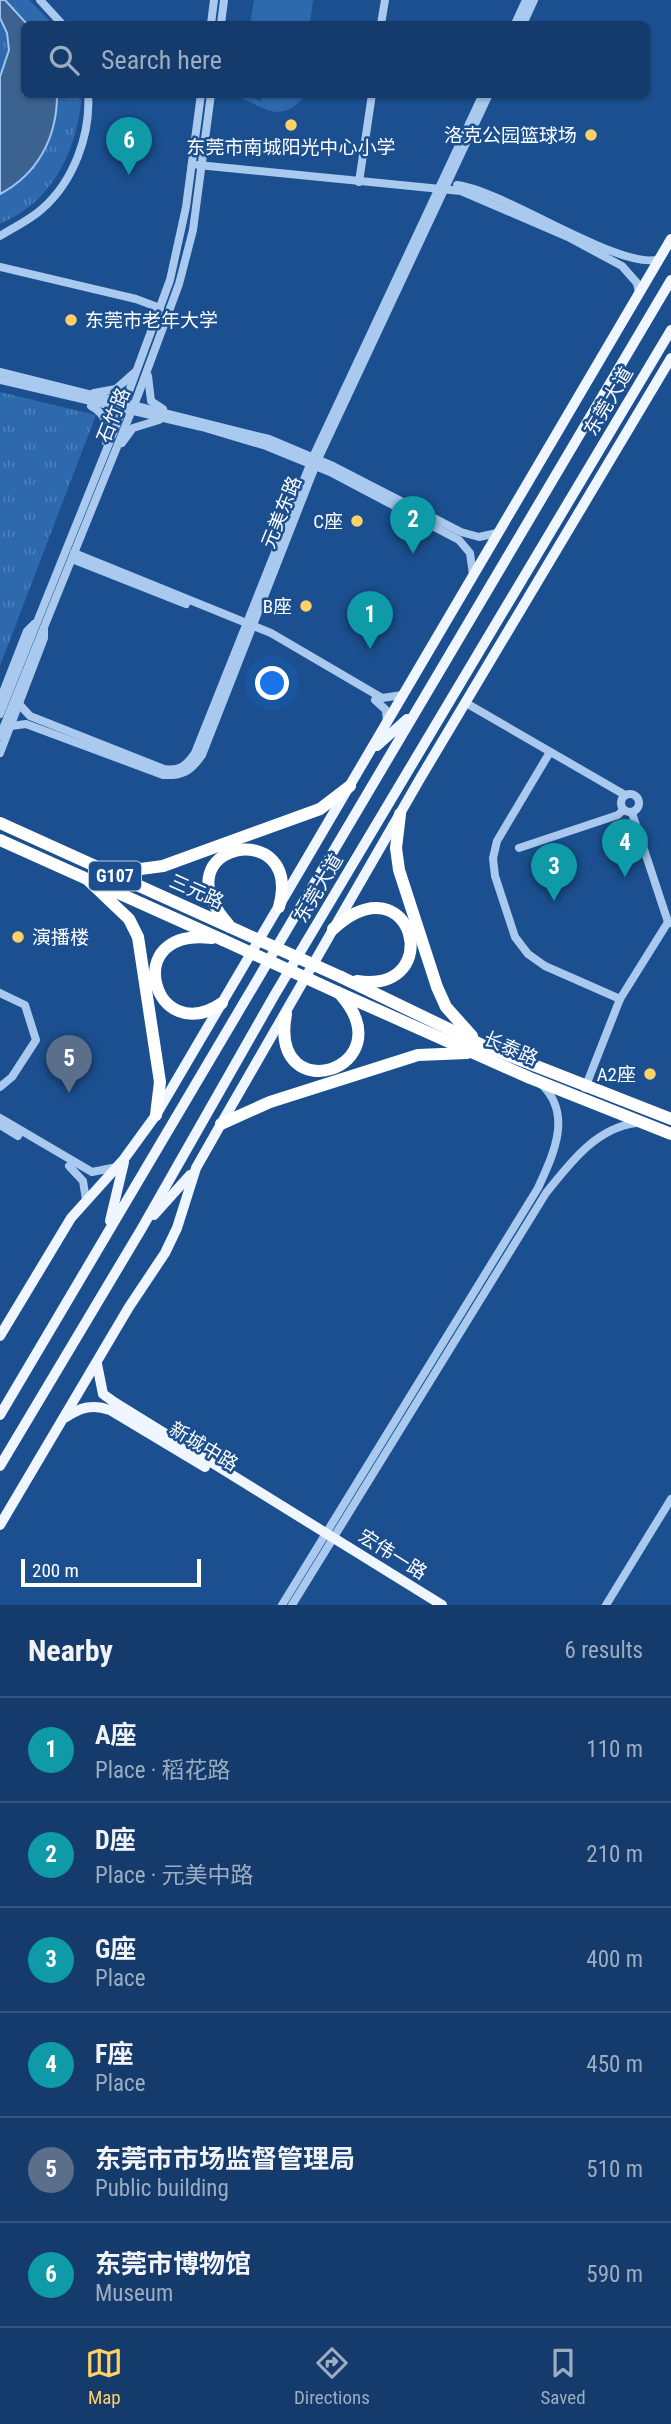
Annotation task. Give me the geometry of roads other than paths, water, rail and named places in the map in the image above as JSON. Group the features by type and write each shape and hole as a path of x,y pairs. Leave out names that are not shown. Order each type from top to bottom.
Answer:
{"highway":[{"path":"96,868 133,870 163,866 320,809 350,786"},
{"path":"220,1124 270,1102 418,1055 478,1049 452,1015 437,987 399,870 396,848 400,814"},
{"name":"三元路","path":"3,823 96,868 341,977"},
{"name":"三元路","path":"3,842 337,992"},
{"path":"230,927 212,905 208,882 215,862 231,851 254,849 273,860 283,884 279,907"},
{"path":"88,879 130,919 138,937 160,1082 156,1115"},
{"path":"333,929 350,913 367,906 383,906 403,921 411,940 409,960 400,973 388,980 373,983 341,977"},
{"path":"222,1003 200,1013 177,1011 161,998 155,968 164,948 173,942 196,937 223,940"},
{"name":"长泰路","path":"341,977 538,1081 671,1135"},
{"path":"286,1014 284,1043 295,1063 321,1072 340,1066 353,1054 359,1034 354,1013 337,992"},
{"name":"长泰路","path":"337,992 478,1049 671,1119"}],"main road":[{"path":"0,1336 4,1324 54,1245 86,1200 121,1163 156,1115 671,239"},
{"name":"东莞大道","path":"0,1415 671,279"},
{"name":"东莞大道","path":"0,1466 437,721 671,330"},
{"path":"610,381 611,342"},
{"path":"0,1525 165,1253 177,1228 196,1168 220,1124 421,777 671,358"},
{"path":"368,755 416,710"},
{"path":"421,777 437,721"},
{"path":"108,1231 121,1163"},
{"path":"142,1228 196,1168"},
{"name":"新城中路","path":"97,1362 103,1394 328,1539"},
{"name":"新城中路","path":"64,1419 97,1405 110,1410 328,1539"},
{"name":"宏伟一路","path":"328,1539 429,1605"},
{"name":"宏伟一路","path":"328,1539 442,1605"}],"street":[{"path":"40,0 59,21"},
{"path":"211,21 214,0"},
{"path":"221,21 224,0"},
{"path":"382,21 385,0"},
{"path":"516,21 526,0"},
{"path":"524,21 534,0"},
{"path":"0,236 43,208 63,185 86,131 88,98"},
{"name":"石竹路","path":"128,408 138,368 178,253 200,98"},
{"name":"石竹路","path":"0,736 40,624 109,453 148,370 187,255 210,98"},
{"path":"359,182 371,98"},
{"name":"元美东路","path":"11,726 26,724 163,775 185,774 202,755 314,461 480,98"},
{"name":"元美东路","path":"442,186 487,98"},
{"path":"192,164 359,182 463,186 572,232 620,256 645,261 659,259"},
{"path":"442,186 461,191 568,237 622,266 637,283 639,293"},
{"path":"0,267 136,299 160,308"},
{"path":"0,380 80,396 107,393 116,389 138,368"},
{"path":"148,370 151,401 171,416"},
{"path":"0,372 128,408 235,428 314,461 461,532 479,537 499,533"},
{"path":"80,396 100,410 106,420 109,453"},
{"path":"109,453 133,428 145,422 171,416"},
{"name":"石竹路","path":"0,714 73,556 109,453"},
{"path":"314,461 459,540 473,562 472,576"},
{"path":"73,556 249,626 373,694 392,699 404,694"},
{"path":"0,700 27,631 40,624 44,638 0,753"},
{"path":"249,626 381,703 386,710 387,723"},
{"name":"元美东路","path":"19,704 23,712 30,716 164,769 181,769 195,753 249,626"},
{"path":"466,703 625,795 634,795 639,802 638,807 618,815 519,848"},
{"path":"550,752 497,841 493,858 495,876 515,937 528,954 545,967 620,999"},
{"path":"585,1087 620,999 670,922 627,811 620,802 625,795"},
{"path":"0,993 24,1005 36,1040 12,1077 0,1087"},
{"path":"292,1605 328,1539 538,1188 551,1158 559,1126 553,1099 538,1081"},
{"path":"0,1118 92,1172 121,1163"},
{"path":"282,1605 328,1539 546,1193 596,1140 610,1129 636,1123"},
{"path":"0,1125 74,1169 83,1181 86,1200"},
{"path":"606,1605 671,1499"}],"place":[{"name":"东莞市南城阳光中心小学","path":"291,125"},
{"name":"洛克公园篮球场","path":"591,135"},
{"name":"东莞市博物馆","path":"129,175"},
{"name":"东莞市老年大学","path":"71,320"},
{"name":"C座","path":"357,521"},
{"name":"D座","path":"413,554"},
{"name":"B座","path":"306,606"},
{"name":"A座","path":"370,649"},
{"name":"F座","path":"625,877"},
{"name":"G座","path":"554,901"},
{"name":"演播楼","path":"18,937"},
{"name":"A2座","path":"650,1074"},
{"name":"东莞市市场监督管理局","path":"69,1093"}]}
